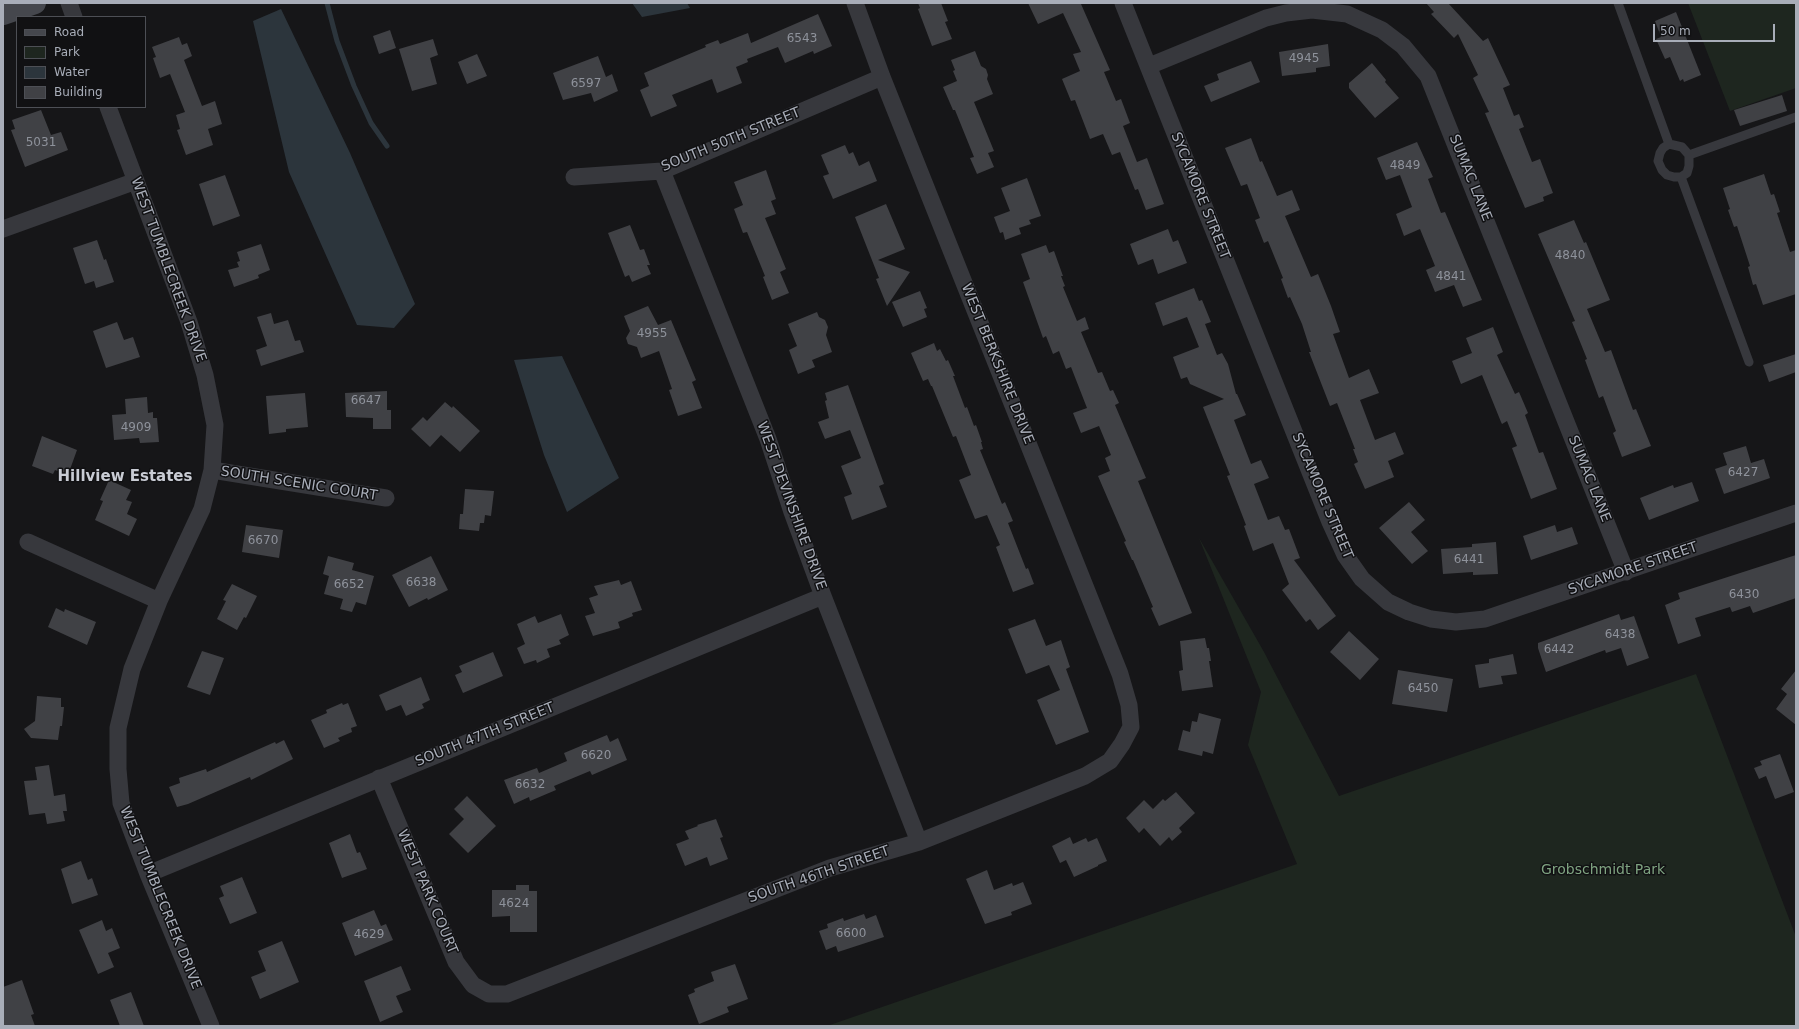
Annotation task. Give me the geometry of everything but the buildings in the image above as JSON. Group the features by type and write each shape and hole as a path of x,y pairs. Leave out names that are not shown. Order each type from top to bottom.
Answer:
{"street":[{"path":"3,14 35,3"},
{"path":"69,3 74,16"},
{"name":"WEST BERKSHIRE DRIVE","path":"855,3 882,77 1120,674 1129,705 1131,727"},
{"name":"SYCAMORE STREET","path":"1123,3 1330,522 1345,555 1362,579 1388,602 1409,612 1431,619 1456,622 1485,619 1796,513"},
{"name":"SUMAC LANE","path":"1148,66 1266,18 1286,13 1312,10 1347,14 1382,30 1403,46 1428,76 1432,84 1626,572"},
{"name":"SOUTH 50TH STREET","path":"574,177 662,171 882,77"},
{"name":"WEST TUMBLECREEK DRIVE","path":"108,108 189,322 205,375 215,425 212,470 202,509 159,601 132,669 118,728 118,770 121,803 148,874 211,1026"},
{"name":"WEST DEVINSHIRE DRIVE","path":"662,171 768,439 823,596 919,842"},
{"path":"3,228 136,181"},
{"name":"SOUTH SCENIC COURT","path":"212,470 386,498"},
{"path":"28,542 159,601"},
{"name":"SOUTH 47TH STREET","path":"148,874 823,596"},
{"name":"SOUTH 46TH STREET","path":"489,994 507,994 830,868 919,842 1085,776 1110,761 1122,744 1131,727"},
{"name":"WEST PARK COURT","path":"380,778 456,962 473,984 489,994"}],"lane":[{"path":"1618,3 1669,144"},
{"path":"1689,155 1796,117"},
{"path":"1669,144 1682,147 1689,155 1689,166 1687,173 1681,177 1667,175 1662,170 1658,161 1663,148 1669,144"},
{"path":"1681,177 1749,362"}],"green space":[{"path":"1688,3 1796,3 1796,88 1730,111"},
{"name":"Grobschmidt Park","path":"1199,538 1264,652 1339,796 1696,674 1796,937 1796,1026 827,1026 1297,864 1248,745 1261,692"}],"water":[{"path":"632,3 687,3 690,8 642,17"},
{"path":"281,9 350,153 415,304 394,328 357,325 289,172 253,21"},
{"path":"562,356 619,478 567,512 544,455 514,360"}],"waterway":[{"path":"327,3 337,41 354,86 371,123 387,146"}],"district":[{"name":"Hillview Estates","path":"125,477"}]}
